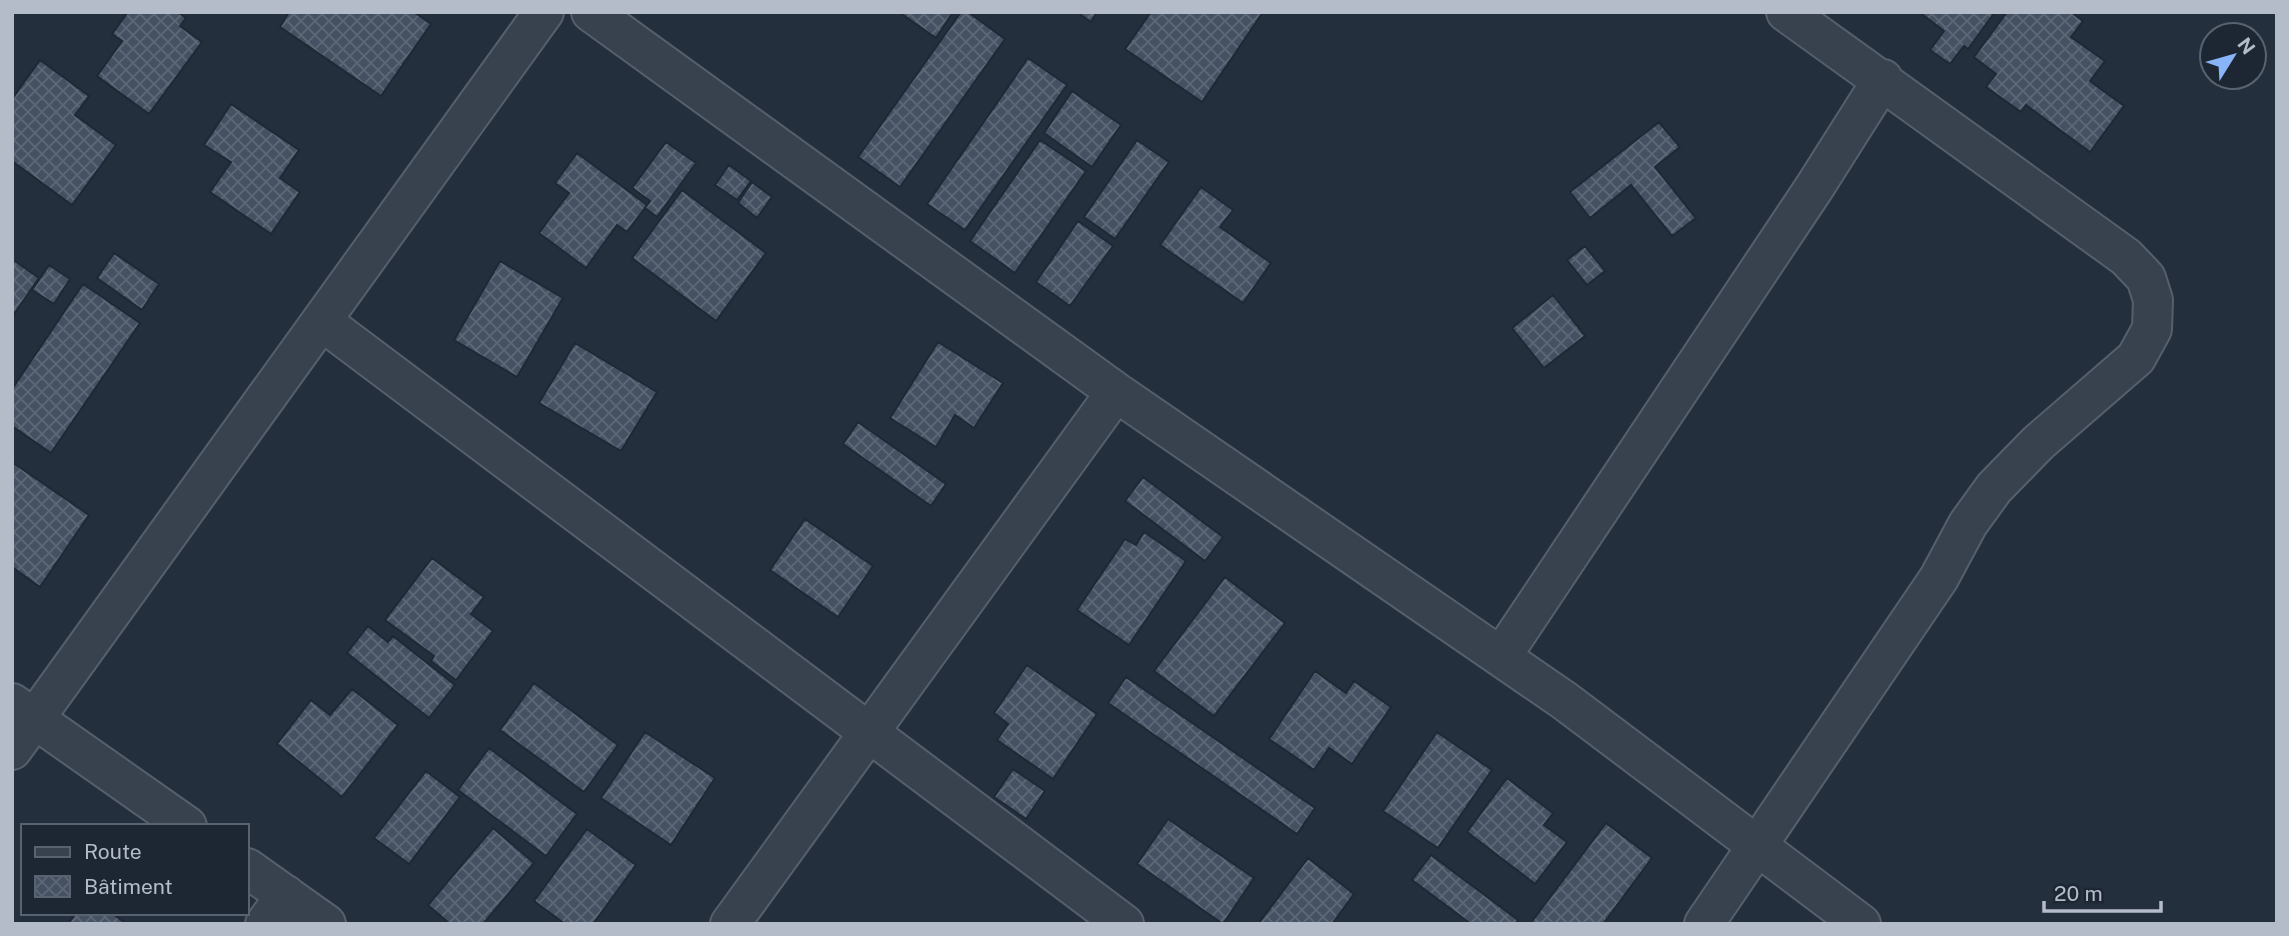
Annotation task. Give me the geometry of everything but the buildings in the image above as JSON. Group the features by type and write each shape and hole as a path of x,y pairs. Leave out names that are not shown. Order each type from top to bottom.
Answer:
{"street":[{"path":"12,750 23,710 323,322 544,12"},
{"path":"592,12 1116,392 1565,701 1861,924"},
{"path":"1704,924 1939,578 1968,524 1994,488 2038,443 2136,358 2152,329 2153,300 2146,278 2134,263 1883,79 1786,12"},
{"path":"1501,657 1814,188 1883,79"},
{"path":"323,322 1125,924"},
{"path":"730,924 1116,392"},
{"path":"23,710 184,824"},
{"path":"248,868 276,909 326,924"}]}
